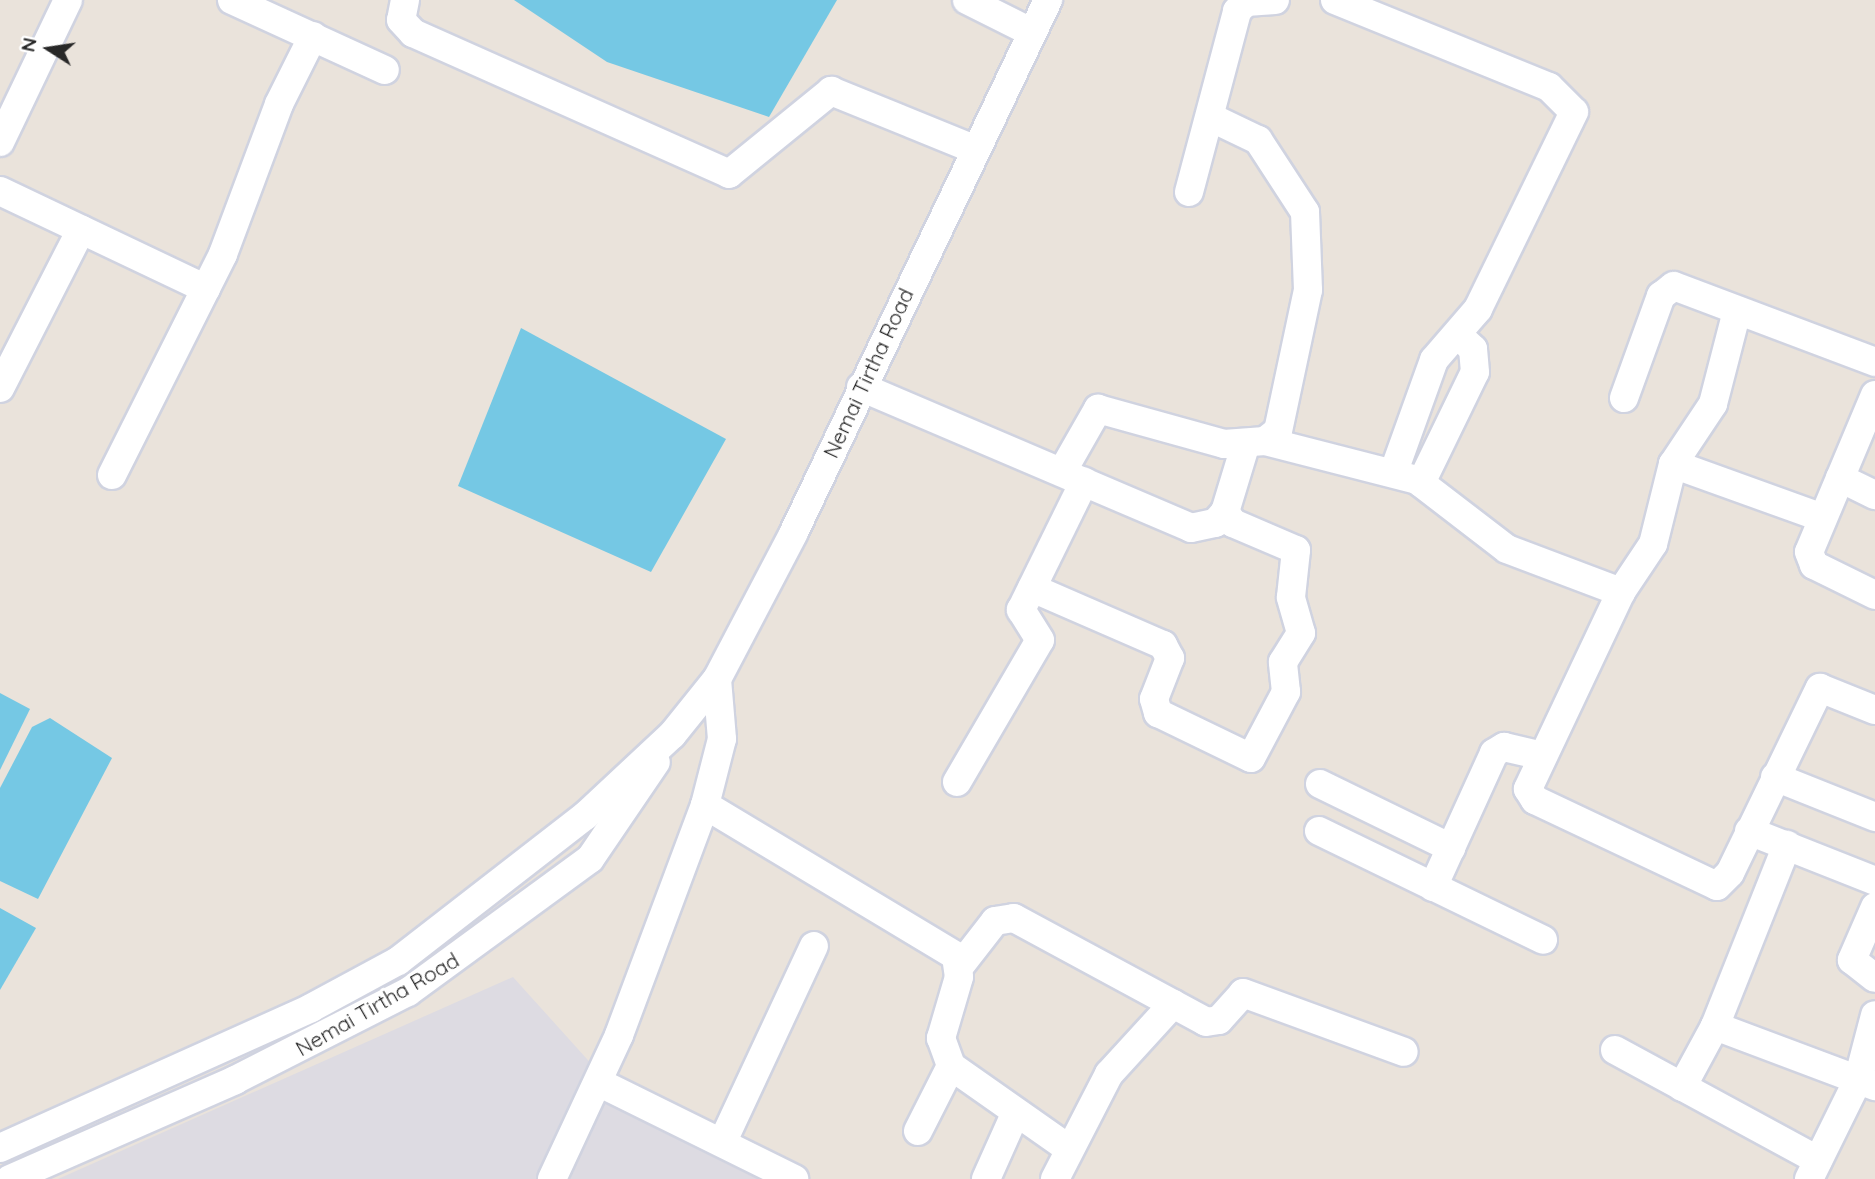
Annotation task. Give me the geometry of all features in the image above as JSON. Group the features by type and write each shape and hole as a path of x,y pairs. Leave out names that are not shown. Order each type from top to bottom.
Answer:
{"street":[{"path":"0,142 68,0"},
{"path":"232,0 385,70"},
{"path":"405,0 401,20 413,33 729,174 743,168 819,94 831,91 974,149"},
{"path":"967,0 1031,32"},
{"name":"Nemai Tirtha Road","path":"10,1179 297,1050 461,957 590,859 672,735 717,679 1048,0"},
{"path":"1189,192 1237,11 1246,2 1275,0"},
{"path":"1335,0 1549,87 1574,112 1572,128 1459,336 1434,360 1394,471"},
{"path":"113,475 206,289 313,36"},
{"path":"861,387 1191,528 1215,523 1225,512 1256,442 1281,422 1308,290 1305,212 1258,140 1210,117"},
{"path":"0,191 206,289"},
{"path":"0,388 81,230"},
{"path":"1624,398 1666,289 1684,288 1737,312 1875,362"},
{"path":"1737,312 1713,404 1673,464 1658,532 1620,592 1529,777 1535,800 1710,886 1724,882 1820,688 1875,710"},
{"path":"1421,483 1469,383 1476,360 1459,336"},
{"path":"1434,360 1469,383"},
{"path":"1875,395 1809,559 1875,596"},
{"path":"957,782 1040,640 1021,617 1098,408 1214,443 1256,442 1394,471 1421,483 1507,549 1620,592"},
{"path":"1673,464 1824,518"},
{"path":"1840,478 1875,495"},
{"path":"1032,588 1163,645 1170,658 1154,699 1158,713 1251,758 1286,692 1283,662 1301,633 1291,597 1296,550 1233,523 1225,512"},
{"path":"552,1179 598,1082 705,805 722,739 717,679"},
{"name":"Nemai Tirtha Road","path":"0,1148 311,1007 398,961 585,817 672,735"},
{"path":"1433,887 1499,747 1540,755"},
{"path":"1775,777 1875,817"},
{"path":"1320,784 1451,848"},
{"path":"705,805 945,949 960,966"},
{"path":"1320,831 1543,940"},
{"path":"1749,831 1875,881"},
{"path":"1682,1087 1715,1026 1787,845"},
{"path":"1875,907 1852,960 1875,978"},
{"path":"1069,1149 951,1066 941,1038 960,966 995,921 1014,918 1212,1023 1244,993 1404,1052"},
{"path":"723,1141 814,946"},
{"path":"1055,1179 1109,1074 1173,1004"},
{"path":"1615,1050 1682,1087 1814,1170 1866,1083 1875,1015"},
{"path":"1715,1026 1866,1083"},
{"path":"918,1131 951,1066"},
{"path":"598,1082 723,1141 794,1179"},
{"path":"985,1179 1016,1112"}],"shaded area":[{"path":"513,977 614,1089 770,1179 58,1179"}],"water":[{"path":"514,0 837,0 769,117 607,62"},
{"path":"521,328 726,439 651,572 458,486"},
{"path":"0,693 30,709 0,770"},
{"path":"50,718 112,758 38,899 0,881 0,788 32,727"},
{"path":"0,908 36,928 0,990"}]}
